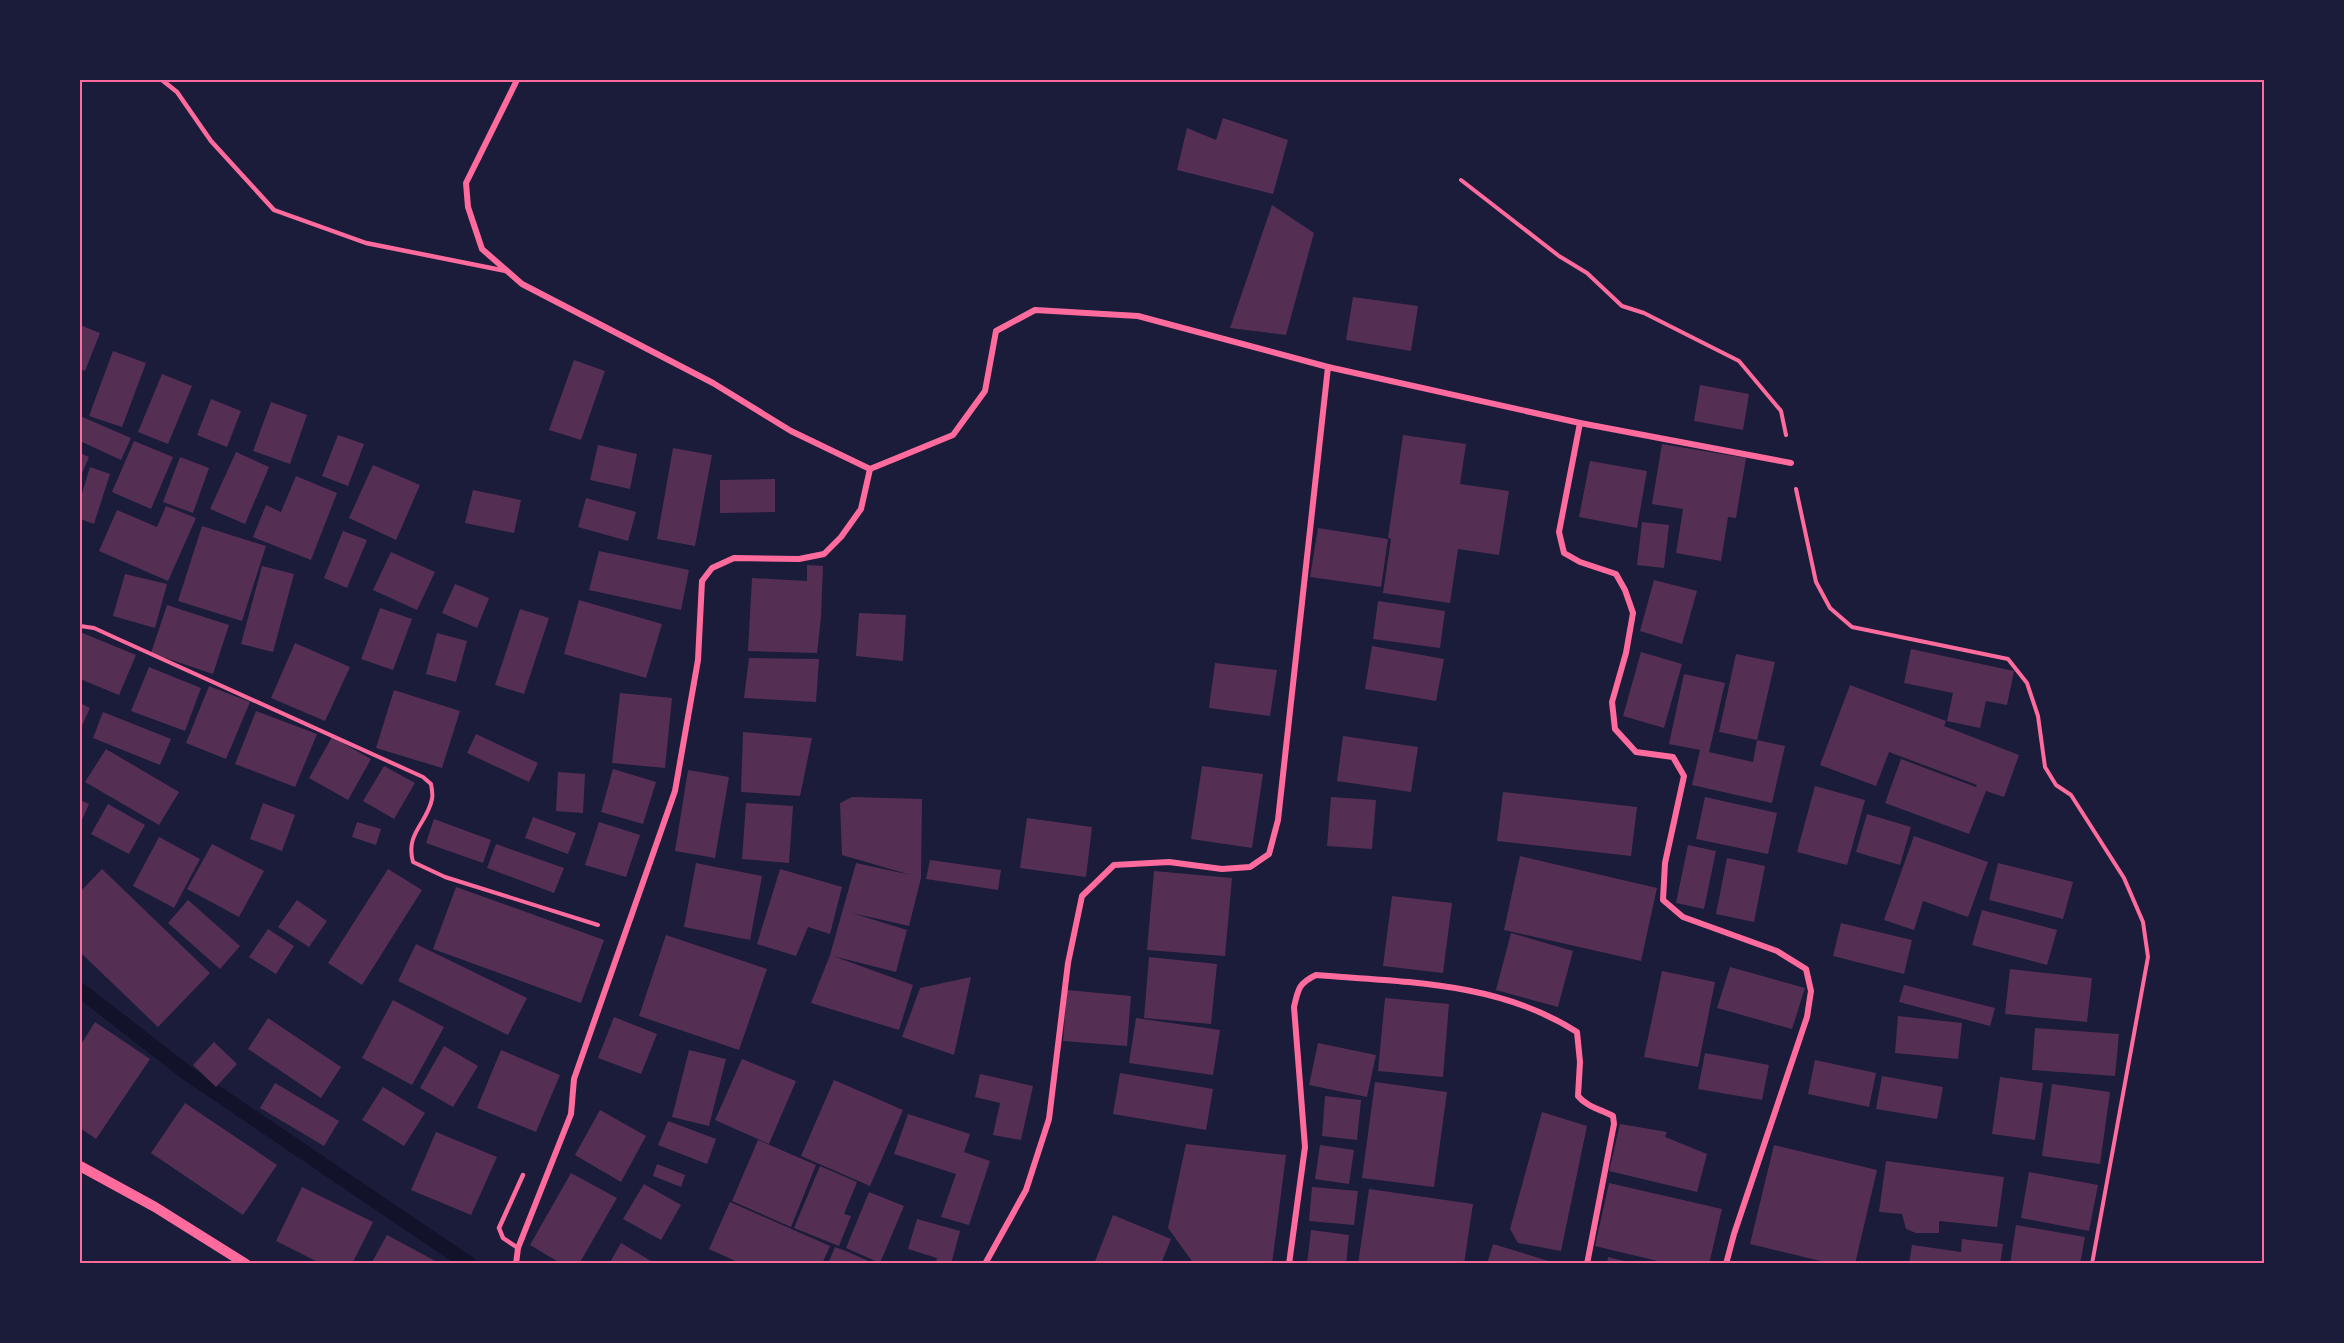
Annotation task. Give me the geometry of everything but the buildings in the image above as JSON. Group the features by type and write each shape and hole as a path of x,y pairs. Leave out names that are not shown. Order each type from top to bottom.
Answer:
{"street":[{"path":"517,80 466,183 468,207 482,249 522,284 713,383 791,431 870,469 953,435 985,391 996,331 1035,310 1138,316 1328,367 1580,423 1791,463"},
{"path":"985,1263 1026,1190 1049,1119 1068,963 1082,896 1114,864 1169,862 1222,869 1250,867 1269,854 1278,820 1328,367"},
{"path":"1580,423 1559,532 1564,553 1580,562 1616,573 1625,590 1633,614 1626,653 1612,702 1615,729 1636,752 1673,758 1684,776 1665,863 1663,900 1683,917 1777,951 1806,969 1811,991 1807,1017 1726,1263"},
{"path":"516,1263 518,1248 571,1113 574,1079 675,791 698,660 702,581 712,568 734,558 799,559 824,554 841,537 861,509 870,469"},
{"path":"1289,1263 1305,1147 1294,1007 1297,991 1304,981 1316,975 1439,984 1495,995 1552,1016 1577,1032 1580,1062 1578,1096 1585,1105 1599,1108 1613,1116 1605,1179 1587,1263"},
{"path":"80,1166 155,1207 246,1263"}],"lane":[{"path":"162,80 177,92 212,141 274,210 366,243 506,271"},
{"path":"518,1248 503,1238 500,1228 523,1175"}],"path":[{"path":"1461,180 1559,256 1587,273 1622,306 1644,313 1739,361 1781,411 1816,582 1830,608 1852,627 2008,659 2027,683 2038,716 2045,767 2056,785 2071,795 2124,878 2143,922 2148,957 2092,1263"},
{"path":"80,626 93,628 118,639 423,777 431,784 433,798 413,836 410,851 413,862 430,872 625,934"}],"waterway":[{"path":"80,990 187,1073 469,1264"}]}
